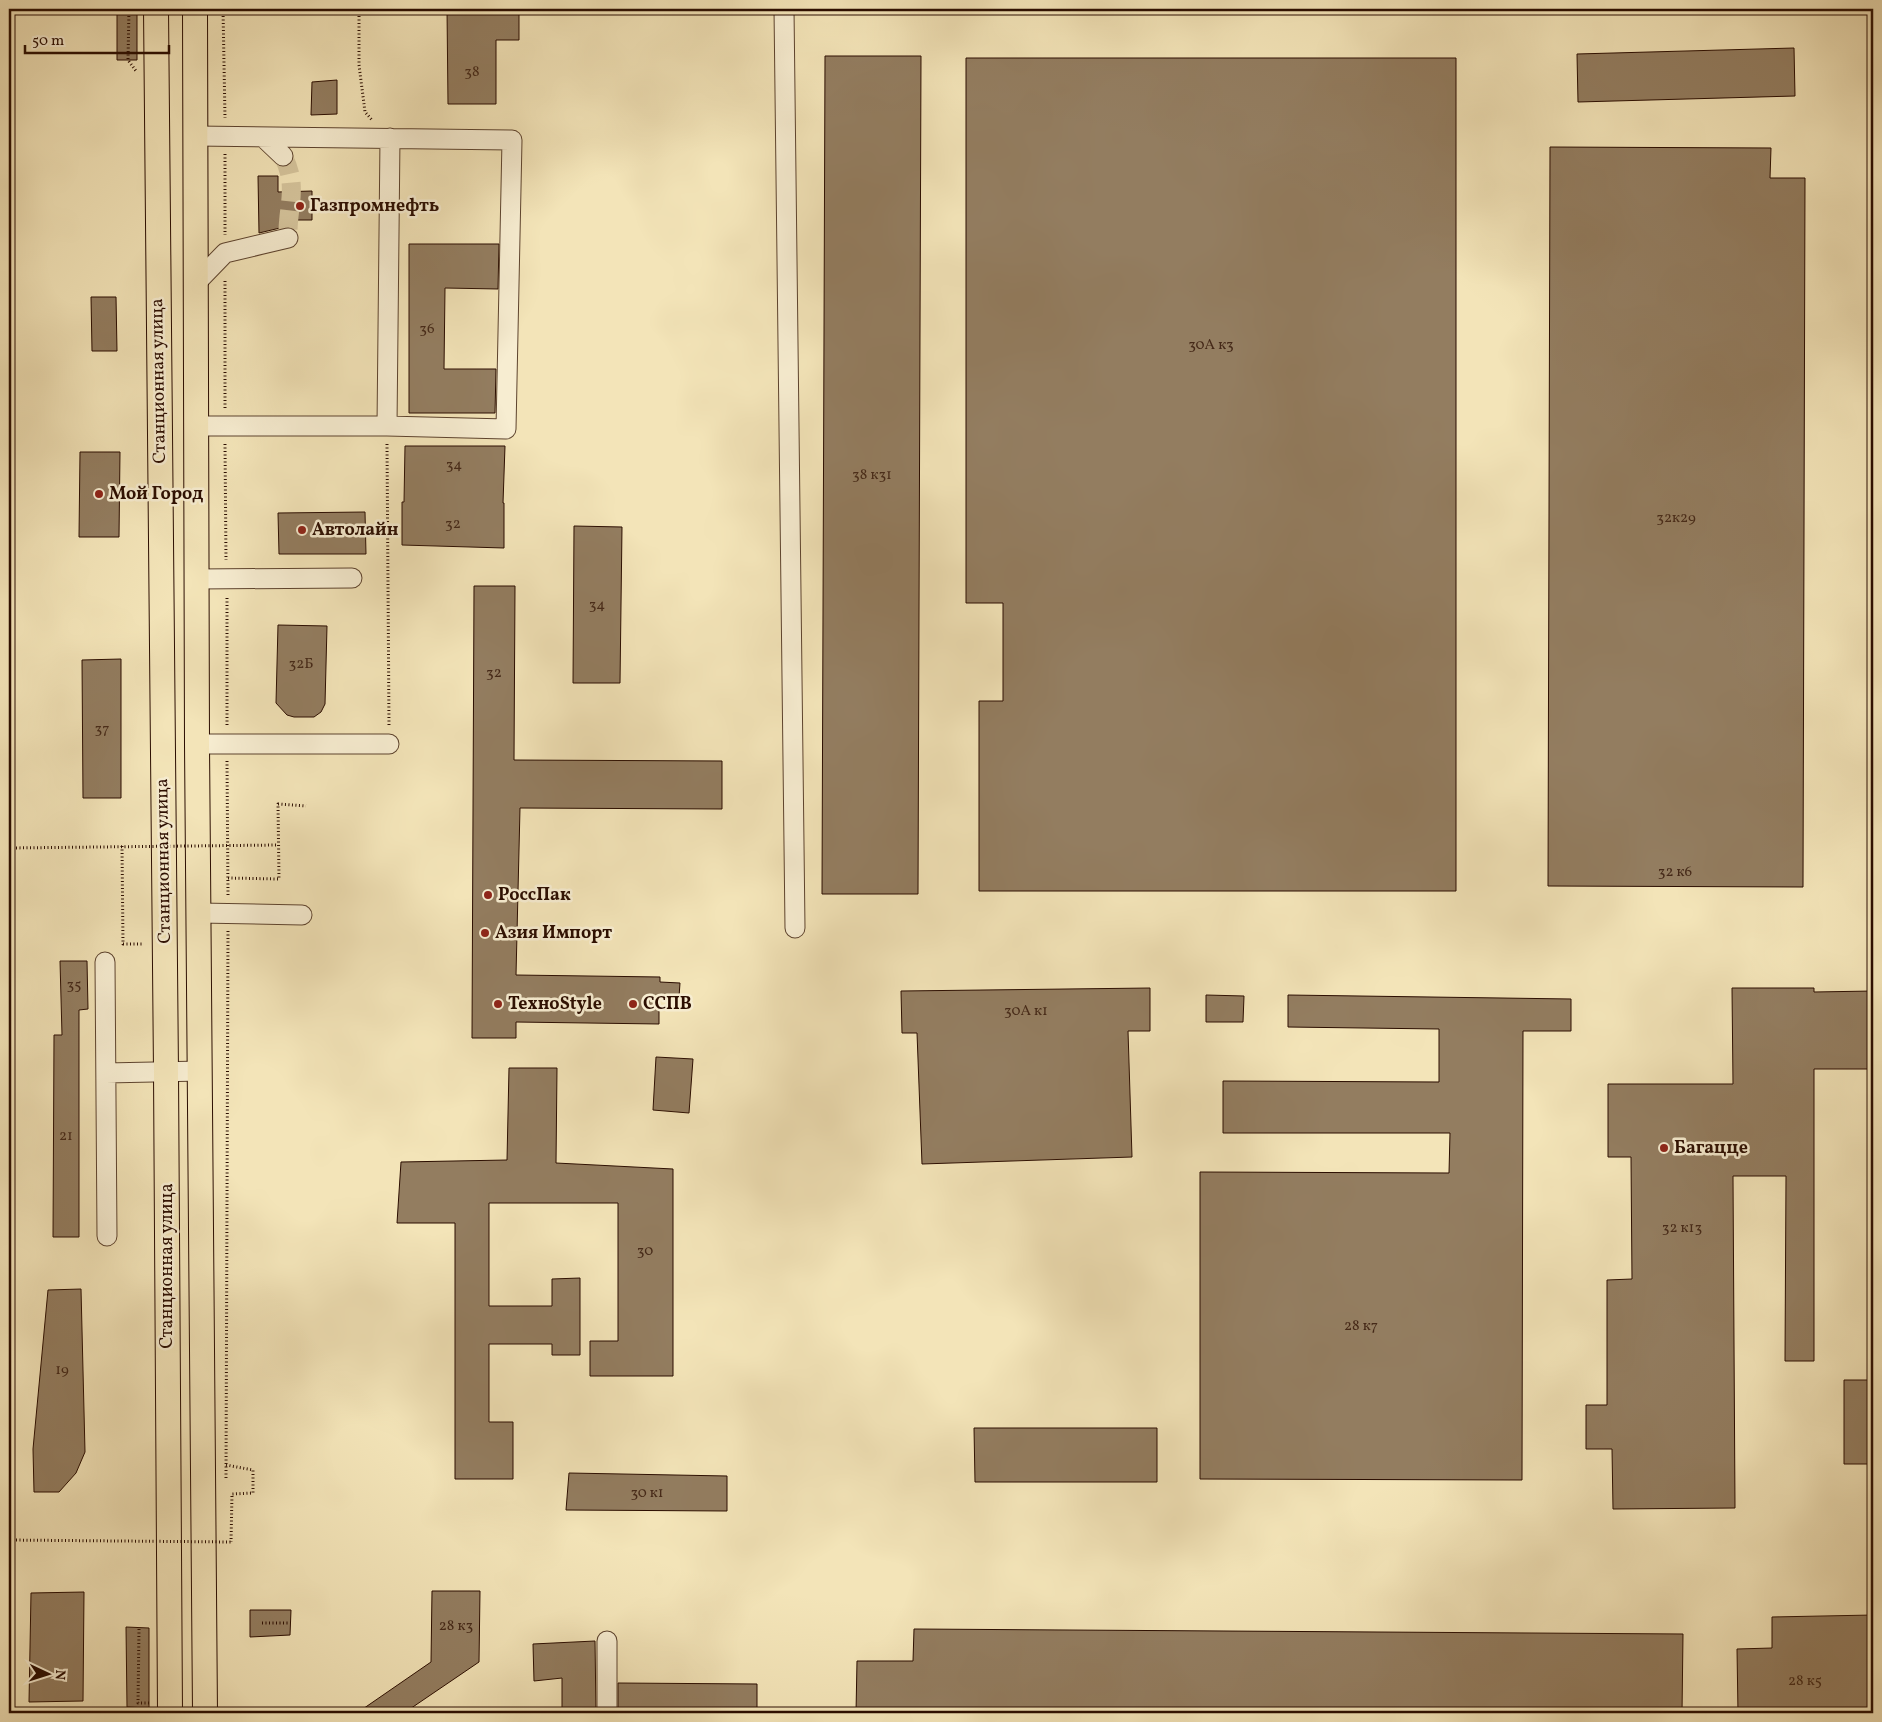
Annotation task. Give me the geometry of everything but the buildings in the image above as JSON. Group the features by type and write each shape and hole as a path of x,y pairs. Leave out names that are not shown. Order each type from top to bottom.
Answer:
{"main road":[{"name":"Станционная улица","path":"156,9 170,1713"},
{"name":"Станционная улица","path":"195,9 197,744 204,1713"}],"lane":[{"path":"784,9 795,928"},
{"path":"196,136 512,140 506,429 387,426 197,426"},
{"path":"263,137 283,156"},
{"path":"387,426 390,138"},
{"path":"195,284 225,253 288,238"},
{"path":"198,579 352,578"},
{"path":"197,744 389,744"},
{"path":"199,914 302,915"},
{"path":"105,962 107,1236"},
{"path":"106,1073 200,1071"},
{"path":"607,1641 607,1713"}],"path":[{"path":"128,9 128,60"},
{"path":"223,9 225,137"},
{"path":"358,9 359,64 366,112 390,138"},
{"path":"387,426 389,744"},
{"path":"228,878 279,879 278,804 306,806"},
{"path":"9,848 278,844"},
{"path":"122,846 123,944"},
{"path":"9,1540 231,1542 232,1494 253,1493 253,1470 226,1466"},
{"path":"262,1624 290,1622"},
{"path":"138,1703 139,1629"}],"tunnel":[{"path":"283,156 288,167 291,187 288,238"}],"place":[{"name":"Газпромнефть","path":"300,206"},
{"name":"Мой Город","path":"99,494"},
{"name":"Автолайн","path":"302,530"},
{"name":"РоссПак","path":"488,895"},
{"name":"Азия Импорт","path":"485,933"},
{"name":"ТехноStyle","path":"498,1004"},
{"name":"ССПВ","path":"633,1004"},
{"name":"Багацце","path":"1664,1148"}]}
